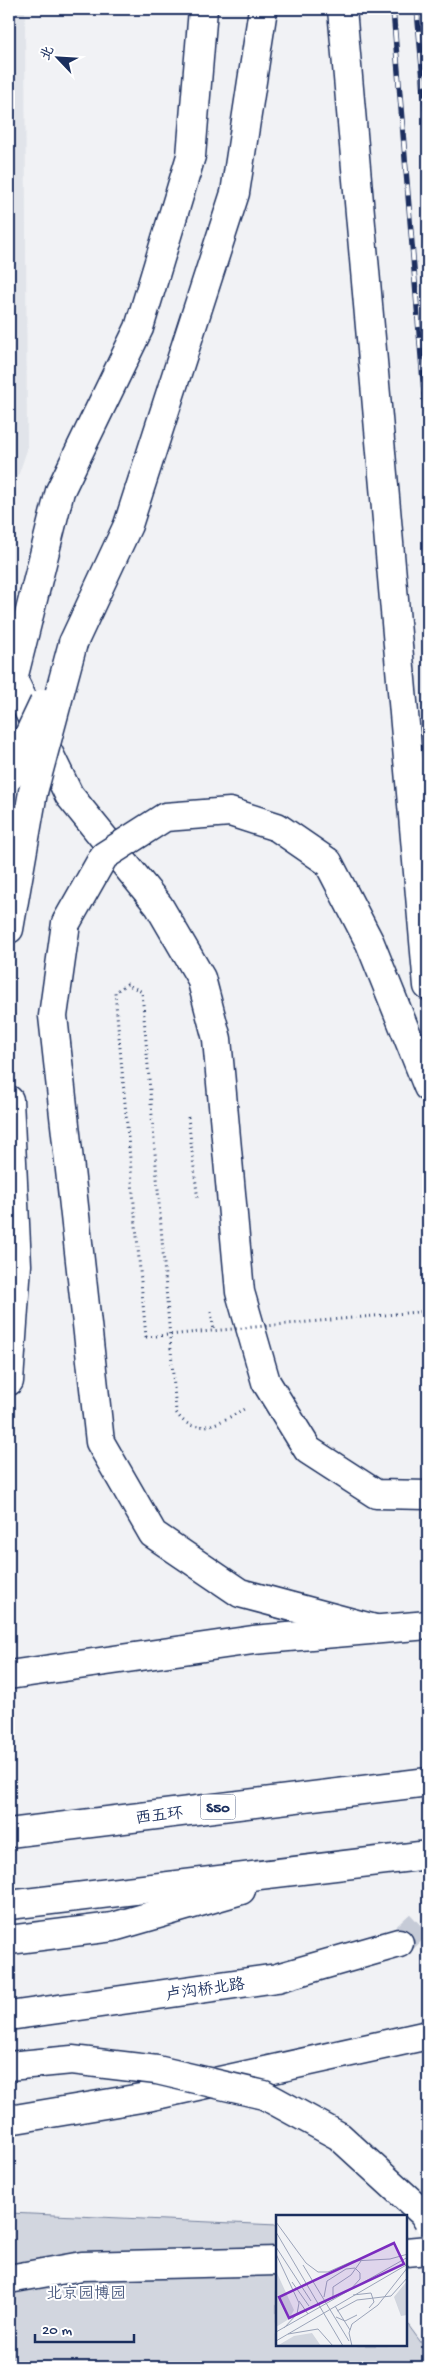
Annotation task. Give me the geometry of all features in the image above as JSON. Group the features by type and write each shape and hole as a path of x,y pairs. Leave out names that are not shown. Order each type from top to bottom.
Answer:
{"main road":[{"path":"203,9 192,156 139,328 60,491 13,678 70,795 159,906 200,978 217,1039 240,1292 266,1382 308,1450 315,1455 376,1494 428,1495"},
{"path":"9,777 128,526 235,193 263,9"},
{"path":"342,9 428,986"},
{"path":"9,929 33,792 73,643"},
{"path":"375,1629 240,1594 153,1534 100,1442 53,1016 66,923 104,856 165,817 230,812 277,827 328,862 370,943 428,1087"},
{"path":"9,1100 16,1265 9,1381"},
{"path":"9,1675 253,1640 428,1625"},
{"name":"西五环","path":"9,1832 428,1782"},
{"path":"9,1905 428,1855"},
{"path":"9,1940 113,1927 322,1868"},
{"name":"卢沟桥北路","path":"9,2016 277,1978 399,1943"},
{"path":"9,2120 147,2097 428,2035"},
{"path":"9,2066 72,2060 158,2070 264,2095 339,2136 423,2212 428,2221"},
{"path":"407,2252 428,2250"},
{"path":"9,2279 82,2266 276,2261"}],"path":[{"path":"271,1390 250,1406 211,1426 197,1427 182,1422 176,1412 142,992 127,984 115,992 146,1337 428,1311"}],"shaded area":[{"path":"9,9 25,9 27,450 9,503"}],"green space":[{"name":"北京园博园","path":"9,2213 276,2225 276,2346 407,2346 407,2323 428,2352 428,2367 9,2367"}],"tunnel":[{"path":"399,1943 428,1916"}],"railway":[{"path":"393,9 428,443"},
{"path":"417,9 428,138"}]}
